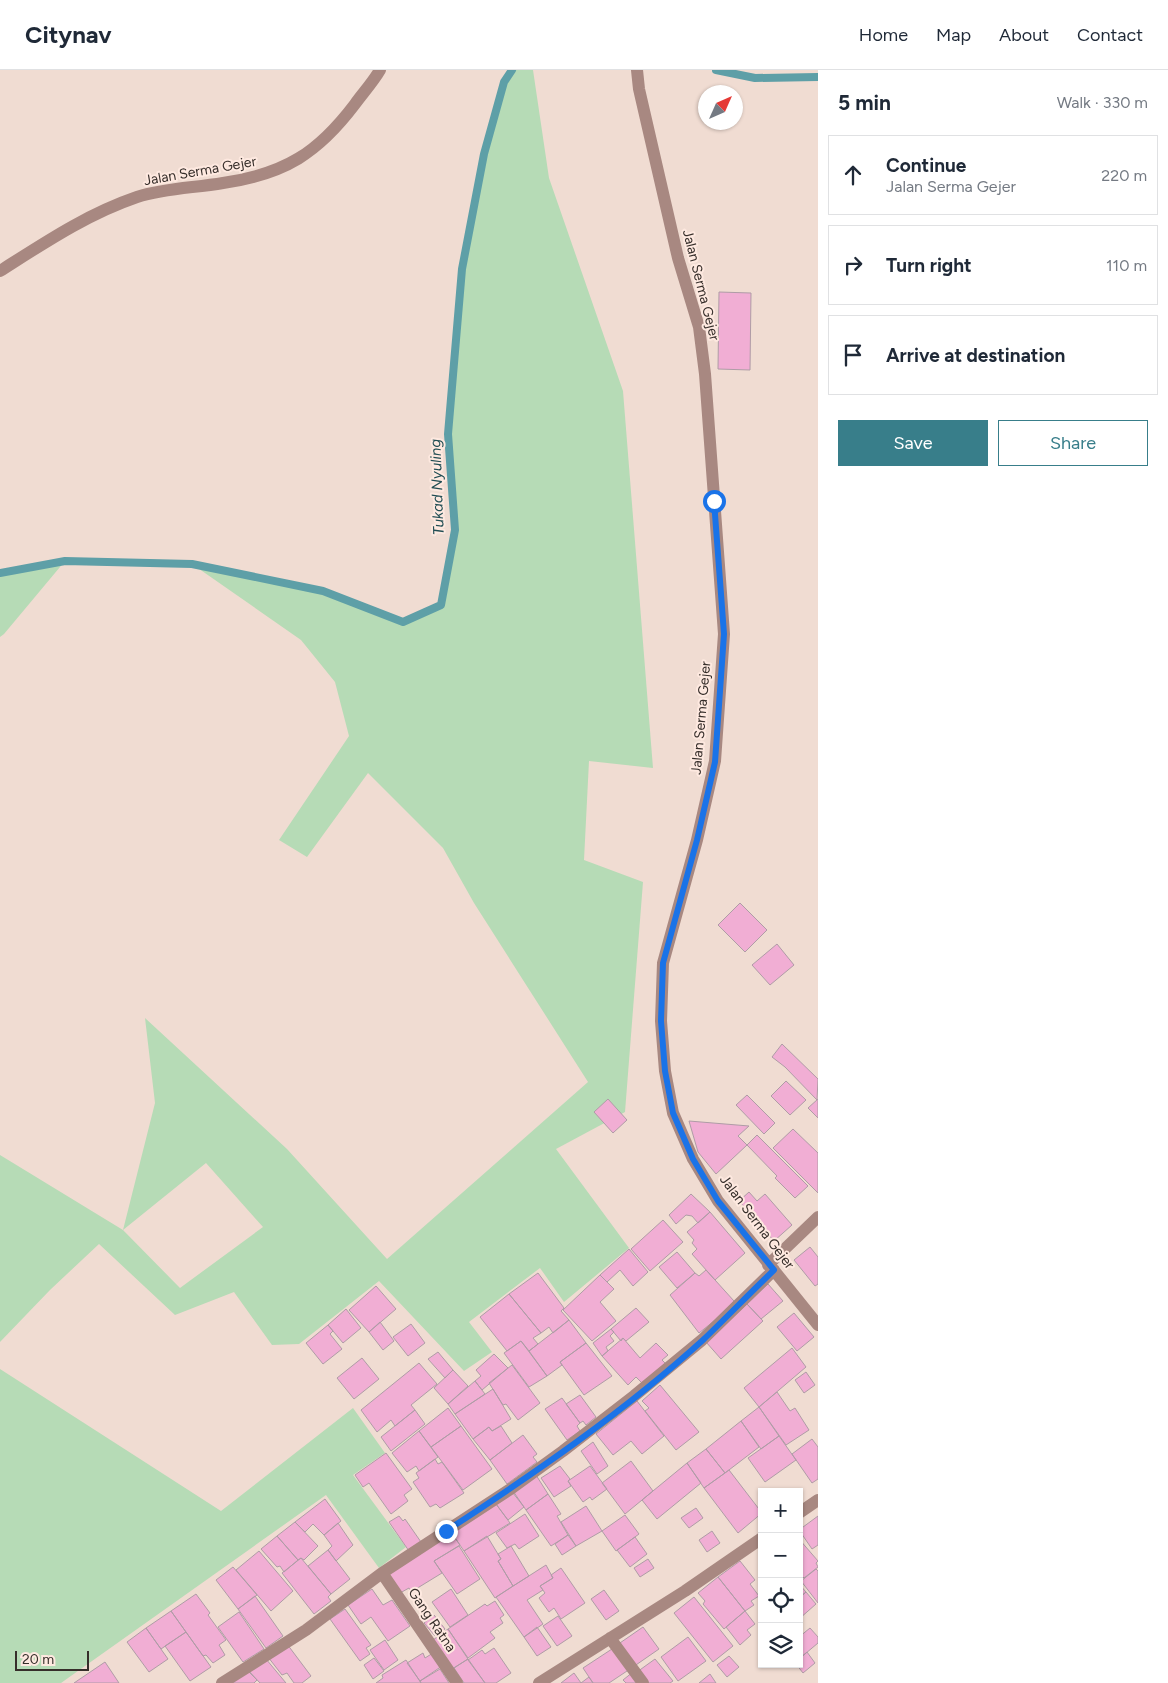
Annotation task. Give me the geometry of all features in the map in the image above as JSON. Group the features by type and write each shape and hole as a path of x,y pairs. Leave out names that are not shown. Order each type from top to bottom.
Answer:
{"street":[{"name":"Jalan Serma Gejer","path":"0,271 90,216 138,197 189,186 221,184 260,177 287,165 313,151 332,133 380,70"},
{"name":"Jalan Serma Gejer","path":"637,70 638,89 678,258 699,327 705,374 724,634 715,762 697,840 663,963 661,1021 665,1071 673,1113 693,1159 718,1201 818,1325"},
{"path":"222,1683 306,1630 382,1573 512,1488 634,1396 702,1340 818,1216"},
{"path":"803,1510 818,1500"},
{"path":"539,1683 685,1591 758,1541"},
{"name":"Gang Ratna","path":"382,1573 457,1683"},
{"path":"610,1638 643,1683"}],"green space":[{"path":"512,70 533,70 549,178 623,391 653,768 589,761 584,860 643,882 625,1112 556,1149 629,1248 564,1302 540,1268 469,1322 492,1352 464,1371 379,1281 299,1344 272,1345 234,1292 175,1315 99,1244 50,1290 0,1342 0,1155 123,1230 155,1103 145,1018 287,1149 387,1259 588,1082 474,903 443,848 368,773 307,857 279,840 349,736 335,682 301,640 192,564 323,591 403,622 441,605 455,530 448,434 462,269 484,154 504,82","holes":["206,1163 263,1227 180,1288 123,1230"]},
{"path":"65,561 4,634 0,637 0,573"},
{"path":"0,1369 221,1511 353,1408 385,1453 353,1475 406,1547 379,1568 326,1495 61,1683 0,1683"}],"building":[{"path":"719,292 751,293 750,370 718,369"},
{"path":"740,903 767,930 745,952 718,925"},
{"path":"777,944 794,965 770,985 752,965"},
{"path":"782,1044 818,1079 817,1100 785,1067 772,1057"},
{"path":"786,1081 806,1100 790,1115 771,1096"},
{"path":"747,1095 775,1123 764,1134 736,1105"},
{"path":"608,1099 627,1120 613,1133 594,1112"},
{"path":"818,1099 818,1118 808,1108"},
{"path":"689,1121 749,1126 738,1136 747,1145 716,1174 698,1152"},
{"path":"793,1129 818,1153 818,1193 773,1148"},
{"path":"757,1135 808,1186 795,1198 747,1145"},
{"path":"749,1192 757,1201 765,1194 792,1225 774,1241 739,1201"},
{"path":"691,1194 710,1212 698,1223 692,1216 686,1215 676,1224 669,1215"},
{"path":"710,1212 745,1253 715,1280 692,1254 697,1249 692,1243 694,1240 687,1232"},
{"path":"663,1220 683,1242 650,1271 631,1249"},
{"path":"810,1247 818,1257 818,1284 815,1286 794,1260"},
{"path":"629,1249 648,1272 633,1286 620,1270 607,1282 600,1275"},
{"path":"677,1252 695,1273 677,1288 659,1267"},
{"path":"706,1270 734,1301 724,1313 699,1333 670,1295 695,1273 699,1276"},
{"path":"538,1273 564,1308 561,1311 569,1320 553,1333 549,1327 541,1333 509,1294"},
{"path":"600,1275 614,1289 600,1302 616,1321 592,1341 563,1310"},
{"path":"768,1284 783,1301 761,1319 747,1304"},
{"path":"376,1286 396,1309 369,1332 349,1310"},
{"path":"509,1294 541,1333 533,1338 538,1344 529,1351 521,1341 507,1351 480,1317"},
{"path":"747,1304 763,1321 721,1359 706,1342"},
{"path":"636,1308 649,1322 626,1341 623,1338 621,1341 611,1329"},
{"path":"346,1309 361,1328 343,1343 328,1325"},
{"path":"794,1313 814,1337 797,1351 777,1327"},
{"path":"569,1320 586,1343 560,1362 562,1365 547,1376 529,1351"},
{"path":"380,1322 394,1341 383,1350 369,1332"},
{"path":"411,1324 425,1343 408,1356 393,1337"},
{"path":"328,1325 333,1331 330,1334 342,1349 323,1364 306,1343"},
{"path":"611,1329 614,1332 610,1336 614,1341 606,1347 608,1351 602,1356 593,1343"},
{"path":"623,1338 640,1358 656,1343 668,1355 662,1360 666,1364 642,1383 636,1377 628,1385 602,1356"},
{"path":"521,1341 547,1376 529,1387 504,1353"},
{"path":"586,1343 612,1376 584,1395 560,1362"},
{"path":"792,1348 806,1367 759,1407 744,1388"},
{"path":"438,1352 453,1370 445,1378 428,1359"},
{"path":"494,1354 508,1368 482,1390 475,1381 481,1376 476,1370"},
{"path":"362,1358 379,1379 354,1399 337,1378"},
{"path":"419,1363 437,1384 411,1405 415,1410 395,1426 391,1420 377,1432 361,1410"},
{"path":"512,1365 540,1403 518,1420 506,1404 503,1405 489,1383"},
{"path":"453,1370 468,1386 448,1404 434,1388"},
{"path":"806,1372 815,1385 804,1393 795,1380"},
{"path":"475,1381 485,1394 455,1414 448,1404"},
{"path":"660,1385 699,1432 676,1450 645,1411 649,1408 642,1401"},
{"path":"493,1389 511,1419 492,1431 489,1427 473,1439 455,1414"},
{"path":"777,1392 790,1411 795,1408 809,1430 786,1445 759,1407"},
{"path":"580,1395 596,1417 586,1425 583,1421 580,1423 566,1404"},
{"path":"562,1398 580,1423 577,1426 580,1431 567,1440 545,1409"},
{"path":"637,1401 664,1436 642,1454 631,1441 613,1455 596,1434"},
{"path":"759,1407 779,1436 761,1449 741,1421"},
{"path":"448,1408 461,1426 431,1447 419,1431"},
{"path":"415,1410 425,1424 391,1451 381,1437"},
{"path":"741,1421 759,1447 725,1473 706,1449"},
{"path":"461,1426 492,1469 463,1490 431,1447"},
{"path":"501,1426 512,1443 490,1460 473,1439 489,1427 492,1431"},
{"path":"419,1431 438,1457 419,1471 416,1466 407,1472 392,1453"},
{"path":"523,1435 537,1454 533,1457 537,1462 507,1484 490,1460"},
{"path":"779,1436 796,1460 765,1482 748,1458"},
{"path":"812,1439 818,1447 818,1479 812,1483 792,1454"},
{"path":"593,1442 608,1466 597,1474 581,1451"},
{"path":"706,1449 725,1473 704,1488 687,1463"},
{"path":"386,1453 412,1489 404,1495 408,1501 391,1514 369,1483 363,1487 355,1475"},
{"path":"435,1459 438,1464 442,1462 464,1493 440,1508 436,1504 430,1507 413,1482 419,1478 416,1473"},
{"path":"631,1461 653,1491 625,1514 602,1483"},
{"path":"687,1463 701,1483 657,1519 642,1500"},
{"path":"560,1466 570,1479 568,1481 571,1486 554,1497 541,1478"},
{"path":"590,1466 607,1489 592,1500 590,1497 583,1502 568,1481"},
{"path":"729,1470 758,1508 758,1516 738,1533 704,1488"},
{"path":"536,1475 548,1494 526,1510 513,1491"},
{"path":"513,1493 524,1507 508,1520 496,1504"},
{"path":"548,1494 561,1514 557,1516 568,1535 551,1546 526,1510"},
{"path":"325,1499 341,1521 324,1535 313,1524 305,1532 295,1522"},
{"path":"496,1504 510,1523 464,1551 451,1532"},
{"path":"586,1506 602,1531 576,1546 561,1522"},
{"path":"696,1508 703,1518 689,1528 681,1518"},
{"path":"525,1514 539,1536 519,1549 515,1544 507,1548 496,1533"},
{"path":"625,1515 639,1534 616,1551 602,1531"},
{"path":"399,1516 403,1521 405,1519 421,1542 409,1551 389,1522"},
{"path":"818,1516 818,1545 812,1549 803,1536 803,1527"},
{"path":"295,1522 318,1546 304,1560 301,1558 298,1560 277,1536"},
{"path":"338,1523 353,1545 336,1561 328,1550 332,1546 324,1535"},
{"path":"712,1531 720,1543 707,1552 699,1540"},
{"path":"451,1532 460,1545 434,1561 442,1573 411,1592 409,1588 400,1593 387,1573"},
{"path":"568,1535 576,1546 562,1555 555,1544"},
{"path":"277,1536 298,1560 284,1572 261,1549"},
{"path":"487,1536 501,1559 498,1561 513,1586 495,1598 464,1551"},
{"path":"635,1537 647,1554 630,1567 617,1550"},
{"path":"803,1544 818,1561 816,1563 818,1567 804,1578"},
{"path":"459,1546 480,1579 457,1594 434,1561"},
{"path":"511,1546 529,1576 513,1586 498,1561 501,1559 498,1554"},
{"path":"328,1550 350,1579 331,1594 308,1566"},
{"path":"259,1551 293,1591 271,1611 236,1570"},
{"path":"301,1558 331,1594 328,1597 331,1601 314,1614 282,1573"},
{"path":"648,1559 654,1568 640,1577 634,1568"},
{"path":"740,1561 755,1580 750,1584 758,1595 751,1601 754,1605 745,1611 718,1577"},
{"path":"546,1565 553,1578 540,1586 543,1590 527,1600 543,1624 524,1637 496,1597"},
{"path":"233,1567 257,1595 238,1609 216,1580"},
{"path":"561,1568 585,1603 561,1619 554,1608 549,1612 539,1598 545,1593 540,1586 553,1578 551,1575"},
{"path":"816,1569 818,1571 818,1603 803,1584 803,1579"},
{"path":"718,1577 745,1611 724,1629 703,1604 705,1601 698,1593"},
{"path":"372,1589 383,1605 392,1600 410,1626 388,1641 371,1617 361,1624 348,1605"},
{"path":"451,1589 468,1615 450,1627 432,1602"},
{"path":"604,1590 619,1611 606,1620 591,1599"},
{"path":"806,1592 816,1604 803,1615 803,1595"},
{"path":"196,1594 226,1640 219,1645 225,1655 213,1663 206,1655 203,1656 171,1611"},
{"path":"255,1596 283,1636 266,1648 238,1609"},
{"path":"694,1597 733,1646 713,1662 674,1613"},
{"path":"495,1601 504,1615 500,1618 503,1623 490,1632 495,1638 468,1658 448,1629 485,1604 487,1606"},
{"path":"345,1609 371,1645 366,1648 370,1654 360,1661 330,1619"},
{"path":"171,1611 186,1632 161,1649 146,1628"},
{"path":"745,1611 755,1624 747,1630 751,1635 740,1645 726,1627"},
{"path":"239,1612 264,1649 243,1662 218,1627"},
{"path":"434,1615 445,1629 435,1636 424,1623"},
{"path":"558,1616 572,1636 557,1646 543,1626"},
{"path":"537,1627 551,1647 537,1656 524,1637"},
{"path":"643,1627 659,1649 633,1667 617,1645"},
{"path":"146,1628 168,1659 149,1672 127,1642"},
{"path":"810,1628 818,1637 818,1643 803,1656 803,1634"},
{"path":"448,1629 468,1659 452,1669 433,1640"},
{"path":"186,1632 211,1667 190,1681 165,1646"},
{"path":"688,1637 706,1661 678,1681 661,1657"},
{"path":"385,1640 398,1660 384,1670 370,1650"},
{"path":"287,1644 311,1676 302,1683 294,1683 287,1673 282,1675 268,1657"},
{"path":"615,1647 630,1669 609,1683 593,1683 583,1668"},
{"path":"494,1648 511,1673 496,1683 485,1683 468,1660 482,1650 485,1654"},
{"path":"807,1652 815,1663 803,1673 799,1668 803,1668 803,1656"},
{"path":"423,1653 425,1658 433,1653 442,1666 420,1681 407,1663"},
{"path":"729,1656 739,1667 727,1677 717,1665"},
{"path":"374,1658 384,1671 373,1679 364,1665"},
{"path":"266,1659 286,1683 260,1683 248,1670"},
{"path":"468,1659 485,1683 464,1683 454,1668"},
{"path":"655,1659 673,1681 670,1683 645,1683 637,1672"},
{"path":"406,1660 421,1683 376,1683 383,1678 382,1675"},
{"path":"105,1662 119,1683 74,1683"},
{"path":"440,1669 449,1683 421,1683 420,1681"},
{"path":"247,1670 257,1680 254,1683 230,1683"},
{"path":"633,1672 641,1683 626,1683 623,1680"},
{"path":"574,1673 581,1683 561,1683"},
{"path":"710,1674 716,1683 699,1683"},
{"path":"589,1677 593,1683 581,1683"}],"waterway":[{"name":"Tukad Nyuling","path":"0,573 65,561 192,564 323,591 403,622 441,605 455,530 448,434 462,269 484,154 504,82 512,70"},
{"name":"Tukad Nyuling","path":"716,70 755,78 818,77"}],"route":[{"path":"446,1531 512,1488 634,1396 702,1340 774,1270 768,1265 718,1201 693,1159 673,1113 665,1071 661,1021 663,963 697,840 715,762 724,634 714,501"}]}
